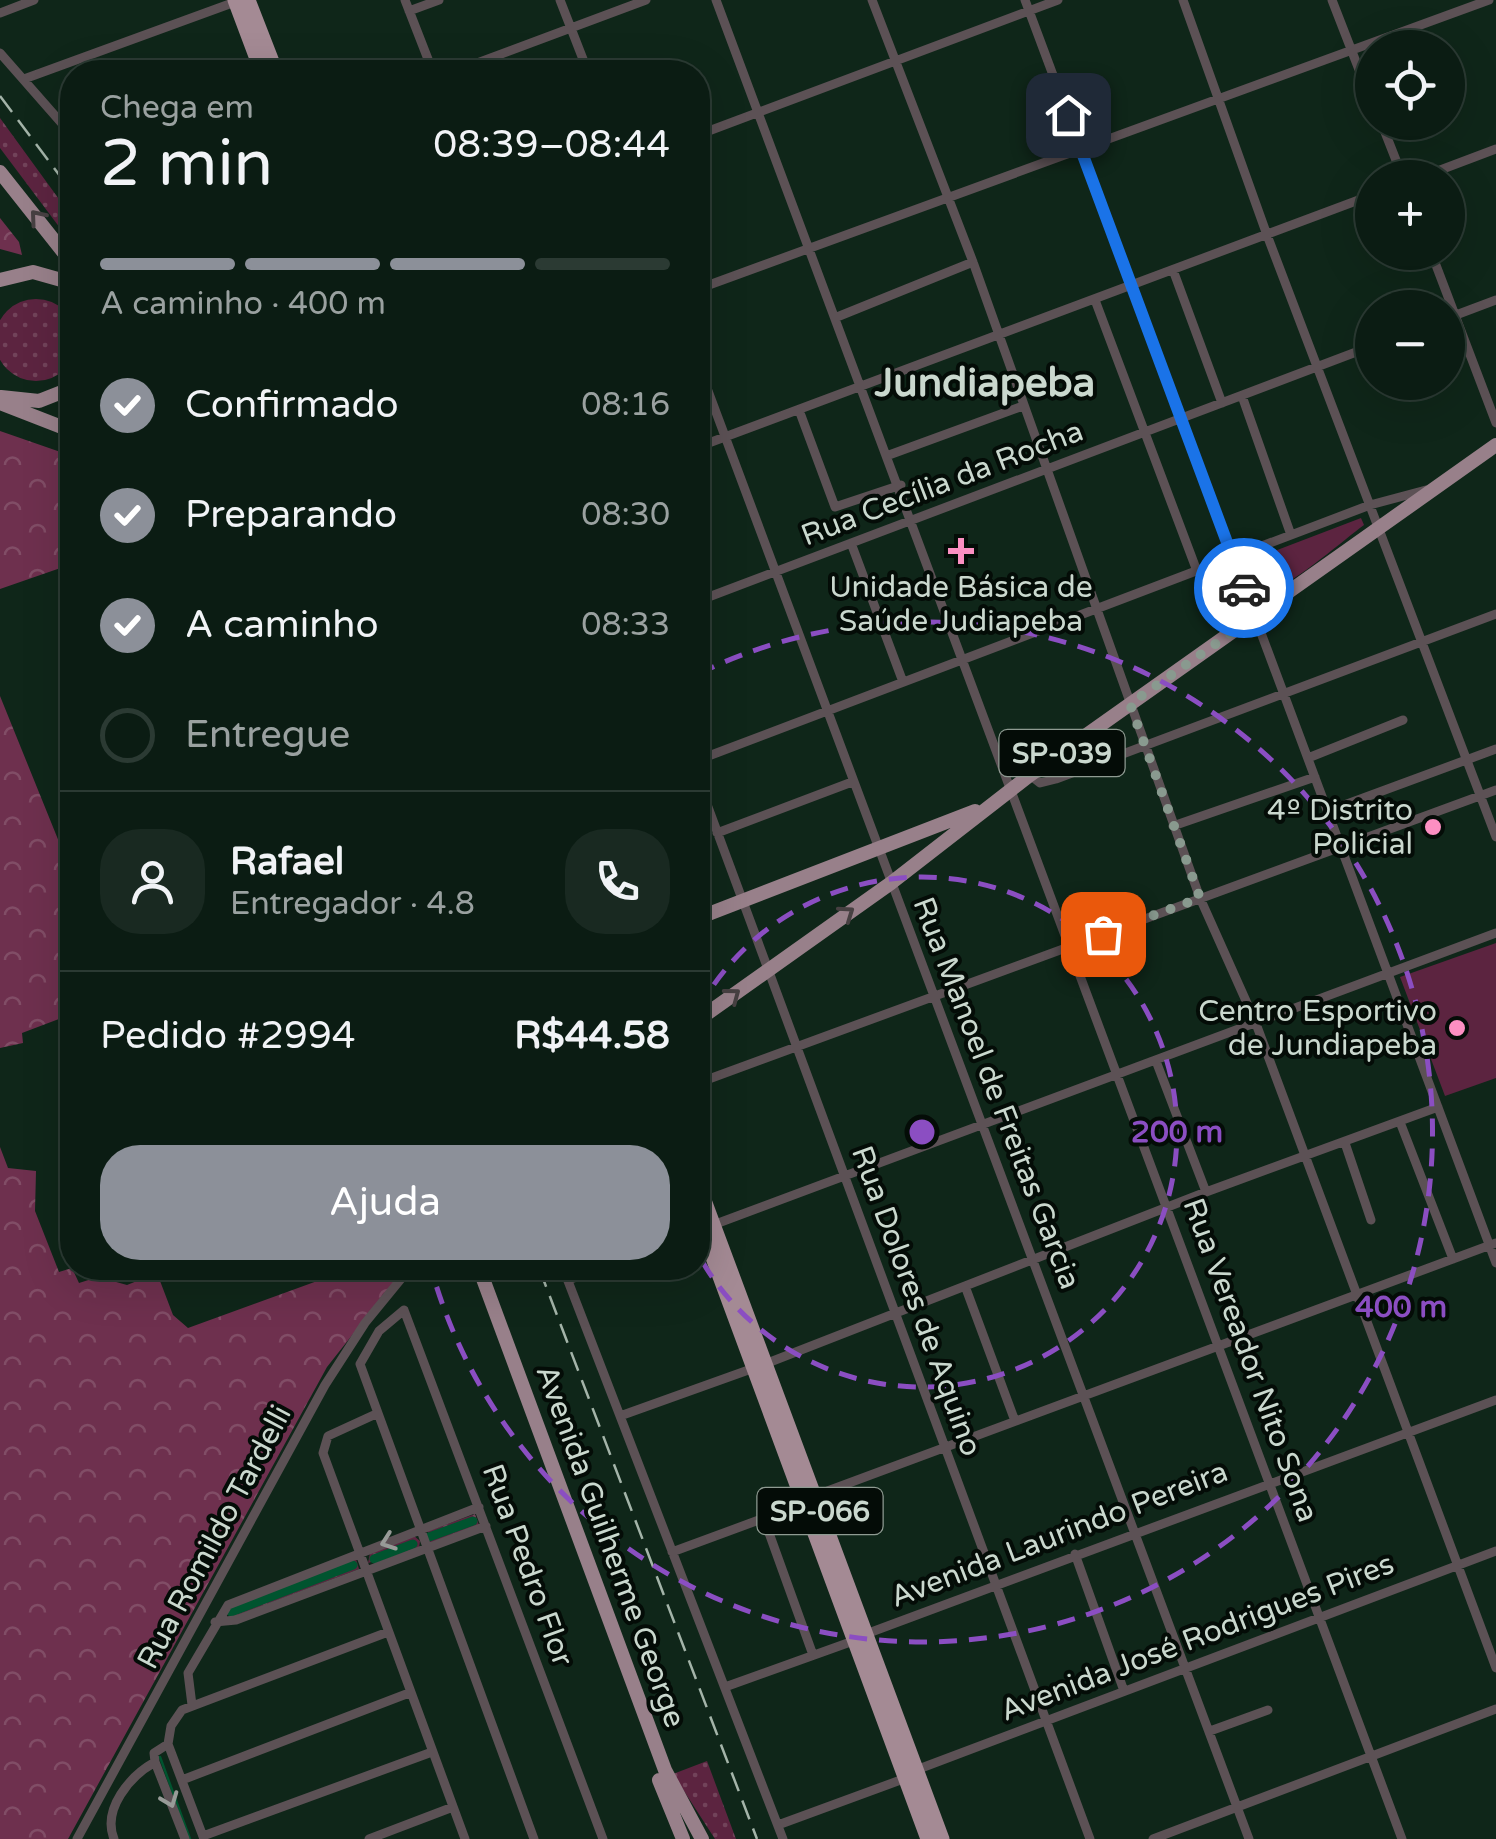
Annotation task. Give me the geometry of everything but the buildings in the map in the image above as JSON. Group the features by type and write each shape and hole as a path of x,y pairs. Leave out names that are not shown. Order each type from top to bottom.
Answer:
{"highway":[{"path":"239,1 257,60"},
{"path":"239,1 270,60"},
{"name":"SP-066","path":"710,1244 861,1637 911,1774 928,1839"},
{"name":"SP-066","path":"911,1774 942,1839"}],"main road":[{"path":"0,172 60,248"},
{"path":"0,280 33,272 60,280"},
{"path":"0,400 39,402 60,393"},
{"path":"0,400 60,426"},
{"name":"SP-039","path":"994,803 1496,446"},
{"path":"710,913 994,803"},
{"path":"710,1011 891,883 994,803"},
{"name":"Avenida Guilherme George","path":"475,1280 680,1835"},
{"name":"Avenida Guilherme George","path":"483,1280 665,1770 702,1839"}],"street":[{"path":"0,13 34,0"},
{"path":"405,0 428,60"},
{"path":"409,11 439,0"},
{"path":"560,0 584,60"},
{"path":"486,60 646,0"},
{"name":"Rua Vereador Nito Sona","path":"716,0 914,520 1010,790 1402,1839"},
{"path":"872,0 972,262 1173,826 1200,898 1255,1021 1496,1668"},
{"path":"710,130 1028,5 1058,0"},
{"path":"1183,0 1267,236 1496,837"},
{"path":"1332,0 1355,59"},
{"path":"74,60 239,1"},
{"path":"710,284 945,196 1493,2"},
{"path":"1028,5 1438,1108 1493,1244 1496,1263"},
{"path":"0,53 60,121"},
{"path":"24,78 60,65"},
{"path":"1465,161 1496,149"},
{"path":"710,443 1355,202"},
{"path":"837,317 972,262"},
{"path":"1174,270 1222,403"},
{"path":"1095,300 1197,570"},
{"path":"1465,311 1496,300"},
{"path":"1465,349 1496,423"},
{"name":"Rua Cecília da Rocha","path":"710,597 1355,352"},
{"path":"1242,396 1291,535"},
{"name":"Rua Manoel de Freitas Garcia","path":"710,397 1249,1839"},
{"path":"889,456 1022,406"},
{"path":"799,410 835,507 900,485"},
{"path":"710,755 1370,505 1432,489"},
{"path":"851,544 903,682"},
{"path":"1030,776 1040,783 1056,780 1496,614"},
{"path":"1308,758 1403,720"},
{"path":"1328,811 1496,749"},
{"path":"1173,826 1315,776"},
{"path":"717,832 852,782"},
{"path":"710,1079 1496,790"},
{"name":"Rua Dolores de Aquino","path":"710,813 1090,1839"},
{"path":"710,1224 845,1177 1496,933"},
{"path":"1156,1061 1206,1192"},
{"path":"620,1416 1206,1192 1438,1108"},
{"path":"1400,1122 1453,1259"},
{"path":"1345,1143 1371,1220"},
{"path":"672,1552 1493,1244"},
{"name":"Rua Romildo Tardelli","path":"76,1839 325,1385 364,1324 400,1280"},
{"path":"568,1280 783,1839"},
{"path":"965,1286 1016,1421"},
{"name":"Rua Pedro Flor","path":"376,1414 360,1364 379,1331 404,1310 602,1839"},
{"name":"Avenida Laurindo Pereira","path":"725,1688 1269,1481 1496,1400"},
{"path":"465,1839 326,1466 323,1443 336,1431 376,1414 534,1839"},
{"path":"192,1705 188,1673 215,1622 233,1602 479,1507"},
{"path":"764,1519 813,1655"},
{"path":"215,1622 236,1620 486,1526"},
{"name":"Avenida José Rodrigues Pires","path":"778,1826 1496,1551"},
{"path":"1075,1554 1124,1691"},
{"path":"388,1632 192,1705 176,1715 168,1744 203,1838 432,1752"},
{"path":"182,1780 410,1692"},
{"path":"1210,1731 1268,1710"},
{"path":"1153,1839 1496,1710"},
{"path":"168,1744 154,1753 155,1762 185,1839"},
{"path":"112,1835 111,1816 120,1796 135,1776 155,1762"},
{"path":"369,1839 454,1808"}],"shaded area":[{"path":"0,118 60,200 60,228 0,148"},
{"path":"28,300 44,300 59,306 60,373 36,381 13,374 -1,358 2,317 13,306"},
{"path":"1361,518 1364,525 1312,566 1282,586 1259,593 1249,571 1251,560"},
{"name":"Centro Esportivo de Jundiapeba","path":"1496,943 1496,1078 1445,1096 1400,977"},
{"path":"475,1514 479,1525 430,1543 428,1531"},
{"path":"414,1536 420,1541 419,1548 368,1563 370,1553"},
{"path":"356,1559 359,1569 233,1617 227,1613 229,1606"},
{"path":"707,1761 736,1839 715,1839 673,1774"}],"green space":[{"path":"0,218 19,242 22,255 0,249"},
{"path":"0,431 60,452 60,568 0,589"},
{"path":"0,696 60,844 60,1019 22,1033 23,1043 0,1048"},
{"path":"0,1147 8,1168 36,1171 35,1211 60,1280 109,1280 127,1285 140,1280 160,1280 173,1315 188,1328 320,1280 396,1280 327,1367 68,1839 0,1839"}],"waterway":[{"path":"429,1537 473,1521"},
{"path":"374,1559 413,1544"},
{"path":"231,1612 353,1565"},
{"path":"160,1757 190,1839"}],"railway":[{"path":"0,96 60,176"},
{"path":"544,1280 757,1839"}],"way so far":[{"path":"1103,934 1200,898 1130,704 1254,617 1244,588"}],"place":[{"name":"Unidade Básica de Saúde Judiapeba","path":"961,551"},
{"name":"4º Distrito Policial","path":"1433,827"},
{"name":"Centro Esportivo de Jundiapeba","path":"1457,1028"}],"district":[{"name":"Jundiapeba","path":"985,382"}],"route":[{"path":"1068,115 1244,588"}]}
